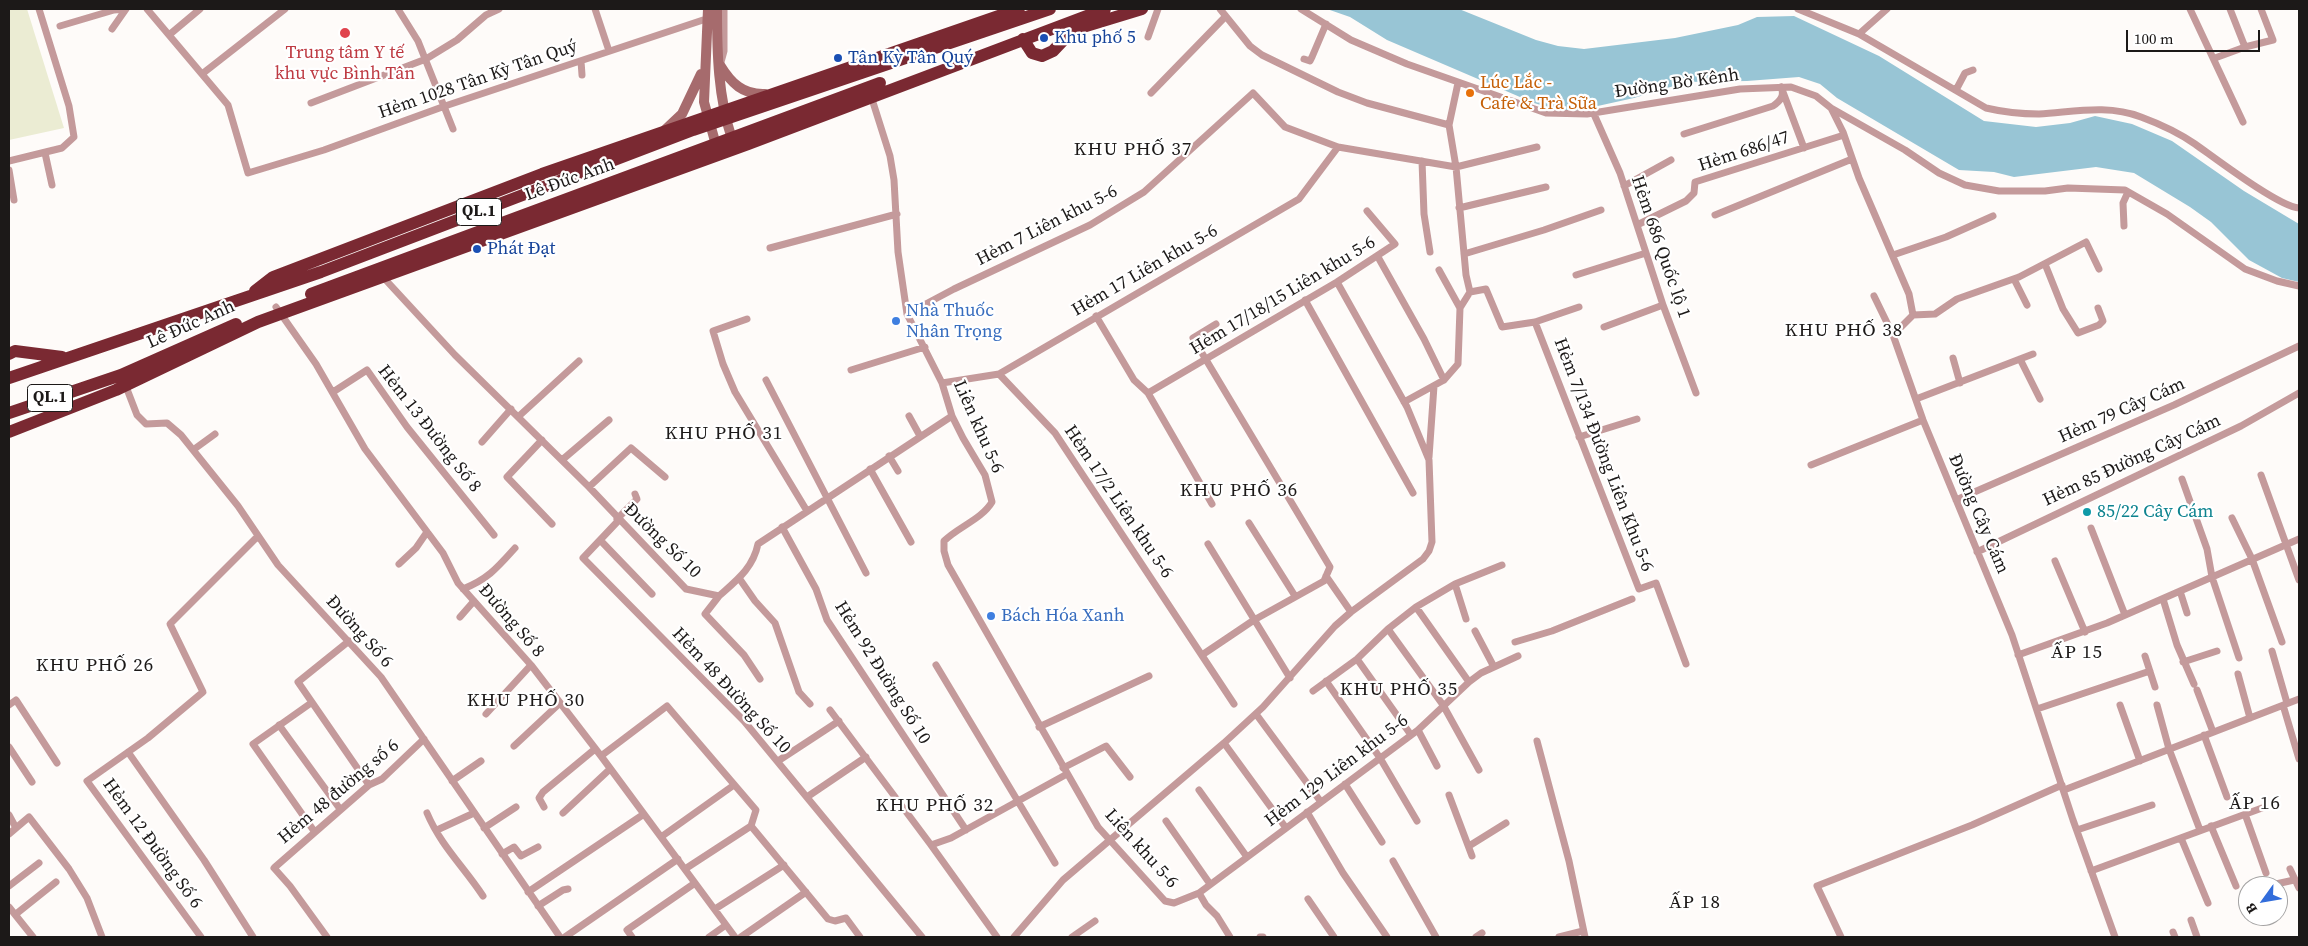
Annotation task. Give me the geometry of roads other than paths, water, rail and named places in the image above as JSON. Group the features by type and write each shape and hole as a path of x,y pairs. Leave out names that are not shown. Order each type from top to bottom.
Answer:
{"highway":[{"name":"QL.1","path":"1020,15 1050,9"},
{"name":"QL.1","path":"1020,15 1082,9"},
{"name":"QL.1","path":"1022,39 1105,9"},
{"path":"1022,39 1032,53 1042,56 1053,51 1073,30 1142,9"},
{"name":"Lê Đức Anh","path":"279,310 383,277 755,141 870,92 1020,15"},
{"name":"Lê Đức Anh","path":"248,296 273,277 514,184 665,130 724,115 1020,15"},
{"name":"Lê Đức Anh","path":"780,95 1020,15"},
{"name":"Lê Đức Anh","path":"9,432 279,310 732,139 1022,39"},
{"name":"Lê Đức Anh","path":"9,378 321,272 519,197 707,120"},
{"path":"514,184 519,197"},
{"name":"Lê Đức Anh","path":"9,354 15,351 67,358"},
{"name":"Lê Đức Anh","path":"9,413 123,380"}],"main road":[{"path":"708,9 712,49 730,80 748,93 780,95"},
{"path":"665,130 682,114 691,99 712,49 717,9"},
{"path":"705,64 703,98 707,120 716,145"},
{"path":"720,65 724,115 732,139"}],"street":[{"path":"9,161 62,148 74,137 70,106 39,9"},
{"path":"60,26 114,10 125,9"},
{"path":"112,29 125,9"},
{"path":"147,9 202,74 285,9"},
{"path":"169,35 200,9"},
{"path":"398,9 418,41 453,129"},
{"path":"311,103 426,59 457,40 486,15 500,9"},
{"path":"596,9 610,51"},
{"path":"703,9 702,50 705,64"},
{"path":"720,65 724,51 724,9"},
{"path":"1148,37 1158,9"},
{"path":"1220,9 1250,46 1270,60 1338,92 1367,103 1449,125"},
{"name":"Đường Bờ Kênh","path":"1300,9 1359,44 1458,83 1546,113 1587,114 1740,89 1782,89 1791,87 1816,96 1832,110 1905,150 1939,173 1965,185 1999,191 2098,188 2128,192"},
{"path":"1859,34 1887,9"},
{"path":"2190,9 2215,58 2243,122"},
{"path":"2230,9 2244,47"},
{"path":"2215,58 2244,47 2273,40 2261,9"},
{"path":"1803,10 1859,34 1986,108 2004,112 2039,114 2091,108 2124,111 2142,117 2195,144 2217,161 2279,200 2294,208 2299,208"},
{"path":"1151,93 1226,17"},
{"name":"Hẻm 1028 Tân Kỳ Tân Quý","path":"202,74 228,105 248,173 264,170 445,106 703,20"},
{"path":"1304,59 1310,61 1326,24"},
{"path":"580,61 582,75"},
{"path":"1956,90 1965,73 1973,70"},
{"path":"1404,402 1444,380 1458,364 1460,308 1470,292 1464,254 1456,167 1449,125 1458,83"},
{"path":"1684,134 1773,106 1780,101 1782,89"},
{"path":"1782,89 1804,148"},
{"name":"Liên khu 5-6","path":"870,92 890,156 897,214 898,252 907,314 942,383 952,416 985,475 992,502 988,509 955,531 944,541 944,551 948,565 1039,727 1098,827 1165,901 1174,903 1198,893 1217,916 1230,937"},
{"name":"Hẻm 7 Liên khu 5-6","path":"907,314 960,286 1090,225 1144,192 1254,93 1285,127 1338,147 1456,167 1537,147"},
{"path":"1832,110 1909,294 1912,315"},
{"name":"Hẻm 686 Quốc lộ 1","path":"1593,112 1624,186 1663,305 1696,393"},
{"name":"Hẻm 686/47","path":"1637,225 1686,201 1694,193 1695,182 1844,135"},
{"name":"Hẻm 17 Liên khu 5-6","path":"942,383 1000,374 1096,316 1299,199 1338,147"},
{"path":"45,153 52,185"},
{"path":"1715,215 1852,158"},
{"path":"1624,186 1671,160"},
{"path":"1422,161 1424,214 1430,252"},
{"path":"9,170 14,200"},
{"path":"1459,208 1546,187"},
{"path":"2124,226 2123,203 2128,192 2167,214 2245,269 2277,281 2299,286"},
{"path":"1464,254 1544,230 1601,210"},
{"name":"Hẻm 17/18/15 Liên khu 5-6","path":"1148,393 1337,282 1378,257 1395,244 1367,211"},
{"path":"770,248 897,214"},
{"path":"1893,255 1946,236 1992,216"},
{"path":"1893,335 1912,315 1935,314 1957,298 2014,279 2086,242 2099,269"},
{"path":"1576,275 1646,252"},
{"path":"1378,257 1424,339 1444,380"},
{"path":"2045,264 2064,309 2078,333 2099,325 2102,321 2098,308"},
{"path":"1438,270 1460,308"},
{"name":"Đường Số 10","path":"383,277 686,589 719,596"},
{"path":"2014,279 2027,305"},
{"path":"1337,282 1404,402 1429,460"},
{"name":"Hẻm 7/134 Đường Liên Khu 5-6","path":"1470,292 1486,289 1502,327 1535,322 1639,589 1656,582 1686,664"},
{"name":"Đường Cây Cám","path":"1874,296 1893,335 1923,420 1976,552 2012,635 2115,937"},
{"path":"1306,300 1413,494"},
{"path":"1604,327 1663,305"},
{"path":"1535,322 1579,307"},
{"name":"Đường Số 8","path":"279,310 333,392 365,449 443,553 458,583 530,665 560,703 735,937"},
{"path":"1096,316 1134,380 1148,393 1212,504"},
{"path":"747,319 713,331 723,364 735,392 807,511"},
{"path":"1202,655 1254,620 1324,581 1330,566 1193,338 1216,324"},
{"name":"Hẻm 79 Cây Cám","path":"1956,500 2174,405 2299,346"},
{"path":"851,370 925,347"},
{"path":"1916,399 2033,354"},
{"path":"1953,358 1960,382"},
{"path":"2020,359 2040,399"},
{"path":"518,417 579,361"},
{"name":"Hẻm 13 Đường Số 8","path":"333,392 367,370 407,427 494,535"},
{"name":"Hẻm 17/2 Liên khu 5-6","path":"1000,374 1055,433 1234,704"},
{"name":"Đường Số 6","path":"123,380 137,415 146,424 167,423 182,435 238,506 293,583 381,677 560,937"},
{"path":"766,380 866,573"},
{"path":"1014,937 1054,889 1256,714 1335,626 1423,558 1429,551 1432,542 1429,460 1434,386"},
{"name":"Hẻm 85 Đường Cây Cám","path":"1976,552 2241,426 2299,394"},
{"path":"482,442 510,409"},
{"path":"909,416 920,436"},
{"path":"760,679 744,655 705,614 719,596 755,560 758,544 952,416"},
{"path":"1579,437 1637,419"},
{"path":"562,460 609,420"},
{"path":"1811,465 1923,420"},
{"path":"194,450 215,434"},
{"path":"542,440 507,477 552,524"},
{"path":"588,487 631,448 665,477"},
{"path":"889,456 898,471"},
{"path":"870,469 911,542"},
{"path":"2261,475 2299,580"},
{"path":"2182,479 2207,549 2212,577 2239,658"},
{"name":"Hẻm 48 Đường Số 10","path":"635,494 637,499 583,558 744,721 922,937"},
{"path":"2232,518 2252,559 2282,642"},
{"path":"1249,523 1295,596"},
{"name":"Hẻm 92 Đường Số 10","path":"782,527 816,589 827,620 966,830"},
{"path":"2091,528 2125,615"},
{"path":"399,564 416,548 427,532"},
{"name":"Hẻm 12 Đường Số 6","path":"201,937 87,780 128,752 203,692 170,624 258,536"},
{"path":"2018,655 2085,632 2299,539"},
{"path":"600,540 652,594"},
{"path":"1208,544 1290,678"},
{"path":"463,589 478,584 490,576 515,548"},
{"path":"2055,561 2085,632"},
{"path":"1313,691 1357,659 1388,629 1416,607 1455,584 1502,566"},
{"path":"1326,576 1351,612"},
{"path":"739,578 755,601 775,623 799,692 810,704"},
{"path":"1455,584 1466,619"},
{"path":"2180,591 2187,613"},
{"path":"1515,642 1552,631 1632,599"},
{"path":"2163,599 2183,662 2213,732"},
{"path":"460,617 474,602"},
{"path":"1416,607 1469,682"},
{"path":"1388,629 1443,705 1479,770"},
{"path":"1475,631 1494,667"},
{"path":"349,641 298,682 369,785"},
{"path":"2183,662 2217,651"},
{"path":"2272,651 2299,759"},
{"name":"Hẻm 129 Liên khu 5-6","path":"1198,893 1418,730 1469,682 1494,667 1518,656"},
{"path":"2145,656 2155,687"},
{"path":"1357,659 1411,735"},
{"path":"486,714 530,665"},
{"path":"936,665 1055,863"},
{"path":"2037,709 2150,672"},
{"path":"2238,674 2250,718"},
{"path":"1039,727 1150,676"},
{"path":"1326,681 1380,758 1416,821"},
{"path":"1841,937 1817,886 2063,788 2299,699"},
{"path":"9,705 16,700 57,763"},
{"path":"311,703 253,744 314,831"},
{"path":"514,746 560,703"},
{"path":"2120,705 2140,760"},
{"path":"2157,705 2169,749 2200,830"},
{"path":"601,756 667,706 756,810 751,826 685,869"},
{"path":"830,710 840,721 997,937"},
{"path":"1256,714 1321,802"},
{"path":"778,761 840,721"},
{"path":"278,725 340,810"},
{"path":"1418,730 1437,766"},
{"path":"2204,735 2227,797"},
{"name":"Hẻm 48 đường số 6","path":"327,937 290,886 274,868 314,831 369,785 382,779 424,739"},
{"path":"1537,741 1569,862 1584,934 1559,937"},
{"path":"1224,743 1286,828"},
{"path":"931,845 966,830 1017,802 1106,746 1130,777"},
{"path":"9,748 32,782"},
{"path":"544,807 539,798 543,792 595,749"},
{"path":"128,752 199,853 253,937"},
{"path":"807,797 866,757"},
{"path":"452,780 481,761"},
{"path":"563,813 610,769"},
{"path":"1345,784 1382,842"},
{"path":"661,837 734,785"},
{"path":"1199,790 1247,857"},
{"path":"1449,796 1472,856"},
{"path":"2077,830 2152,805"},
{"path":"484,828 516,807"},
{"path":"2091,871 2262,808"},
{"path":"1307,812 1343,873 1387,937"},
{"path":"427,813 448,853 472,879 483,896"},
{"path":"437,830 474,813"},
{"path":"528,892 644,814"},
{"path":"2245,814 2266,873"},
{"path":"9,815 16,828"},
{"path":"9,834 29,817 69,869 87,898 102,937"},
{"path":"1166,821 1210,884"},
{"path":"1469,846 1506,824"},
{"path":"751,826 828,919 834,921 846,918 860,937"},
{"path":"2212,826 2236,886"},
{"path":"2180,838 2208,903"},
{"path":"502,854 514,847 521,856 538,847"},
{"path":"565,937 678,859"},
{"path":"1393,861 1436,937"},
{"path":"9,886 39,863"},
{"path":"715,909 784,865"},
{"path":"2290,869 2299,888"},
{"path":"2288,881 2294,880"},
{"path":"33,937 11,910 56,882"},
{"path":"632,937 627,930 695,883"},
{"path":"538,906 568,889"},
{"path":"741,937 806,892"},
{"path":"1308,899 1334,937"},
{"path":"2191,920 2197,937"},
{"path":"1072,937 1095,921"},
{"path":"709,937 726,925"}],"water":[{"path":"1327,9 1459,9 1536,40 1558,46 1584,49 1675,38 1738,25 1757,17 1794,16 1879,56 1984,121 2036,127 2070,123 2095,116 2132,124 2172,141 2244,191 2299,224 2299,282 2282,278 2249,260 2211,222 2134,173 2096,167 2014,177 1994,172 1959,170 1837,98 1820,84 1799,77 1747,81 1687,82 1634,98 1575,111 1557,110 1534,103 1387,40 1350,17"}],"place":[{"name":"Trung tâm Y tế khu vực Bình Tân","path":"345,33"},
{"name":"Khu phố 5","path":"1044,38"},
{"name":"Tân Kỳ Tân Quý","path":"838,58"},
{"name":"Lúc Lắc - Cafe & Trà Sữa","path":"1470,93"},
{"name":"Phát Đạt","path":"477,249"},
{"name":"Nhà Thuốc Nhân Trọng","path":"896,321"},
{"name":"85/22 Cây Cám","path":"2087,512"},
{"name":"Bách Hóa Xanh","path":"991,616"}],"district":[{"name":"KHU PHỐ 37","path":"1133,150"},
{"name":"KHU PHỐ 38","path":"1844,331"},
{"name":"KHU PHỐ 31","path":"724,434"},
{"name":"KHU PHỐ 36","path":"1239,491"},
{"name":"ẤP 15","path":"2077,653"},
{"name":"KHU PHỐ 26","path":"95,666"},
{"name":"KHU PHỐ 35","path":"1399,690"},
{"name":"KHU PHỐ 30","path":"526,701"},
{"name":"ẤP 16","path":"2255,804"},
{"name":"KHU PHỐ 32","path":"935,806"},
{"name":"ẤP 18","path":"1695,903"}]}
